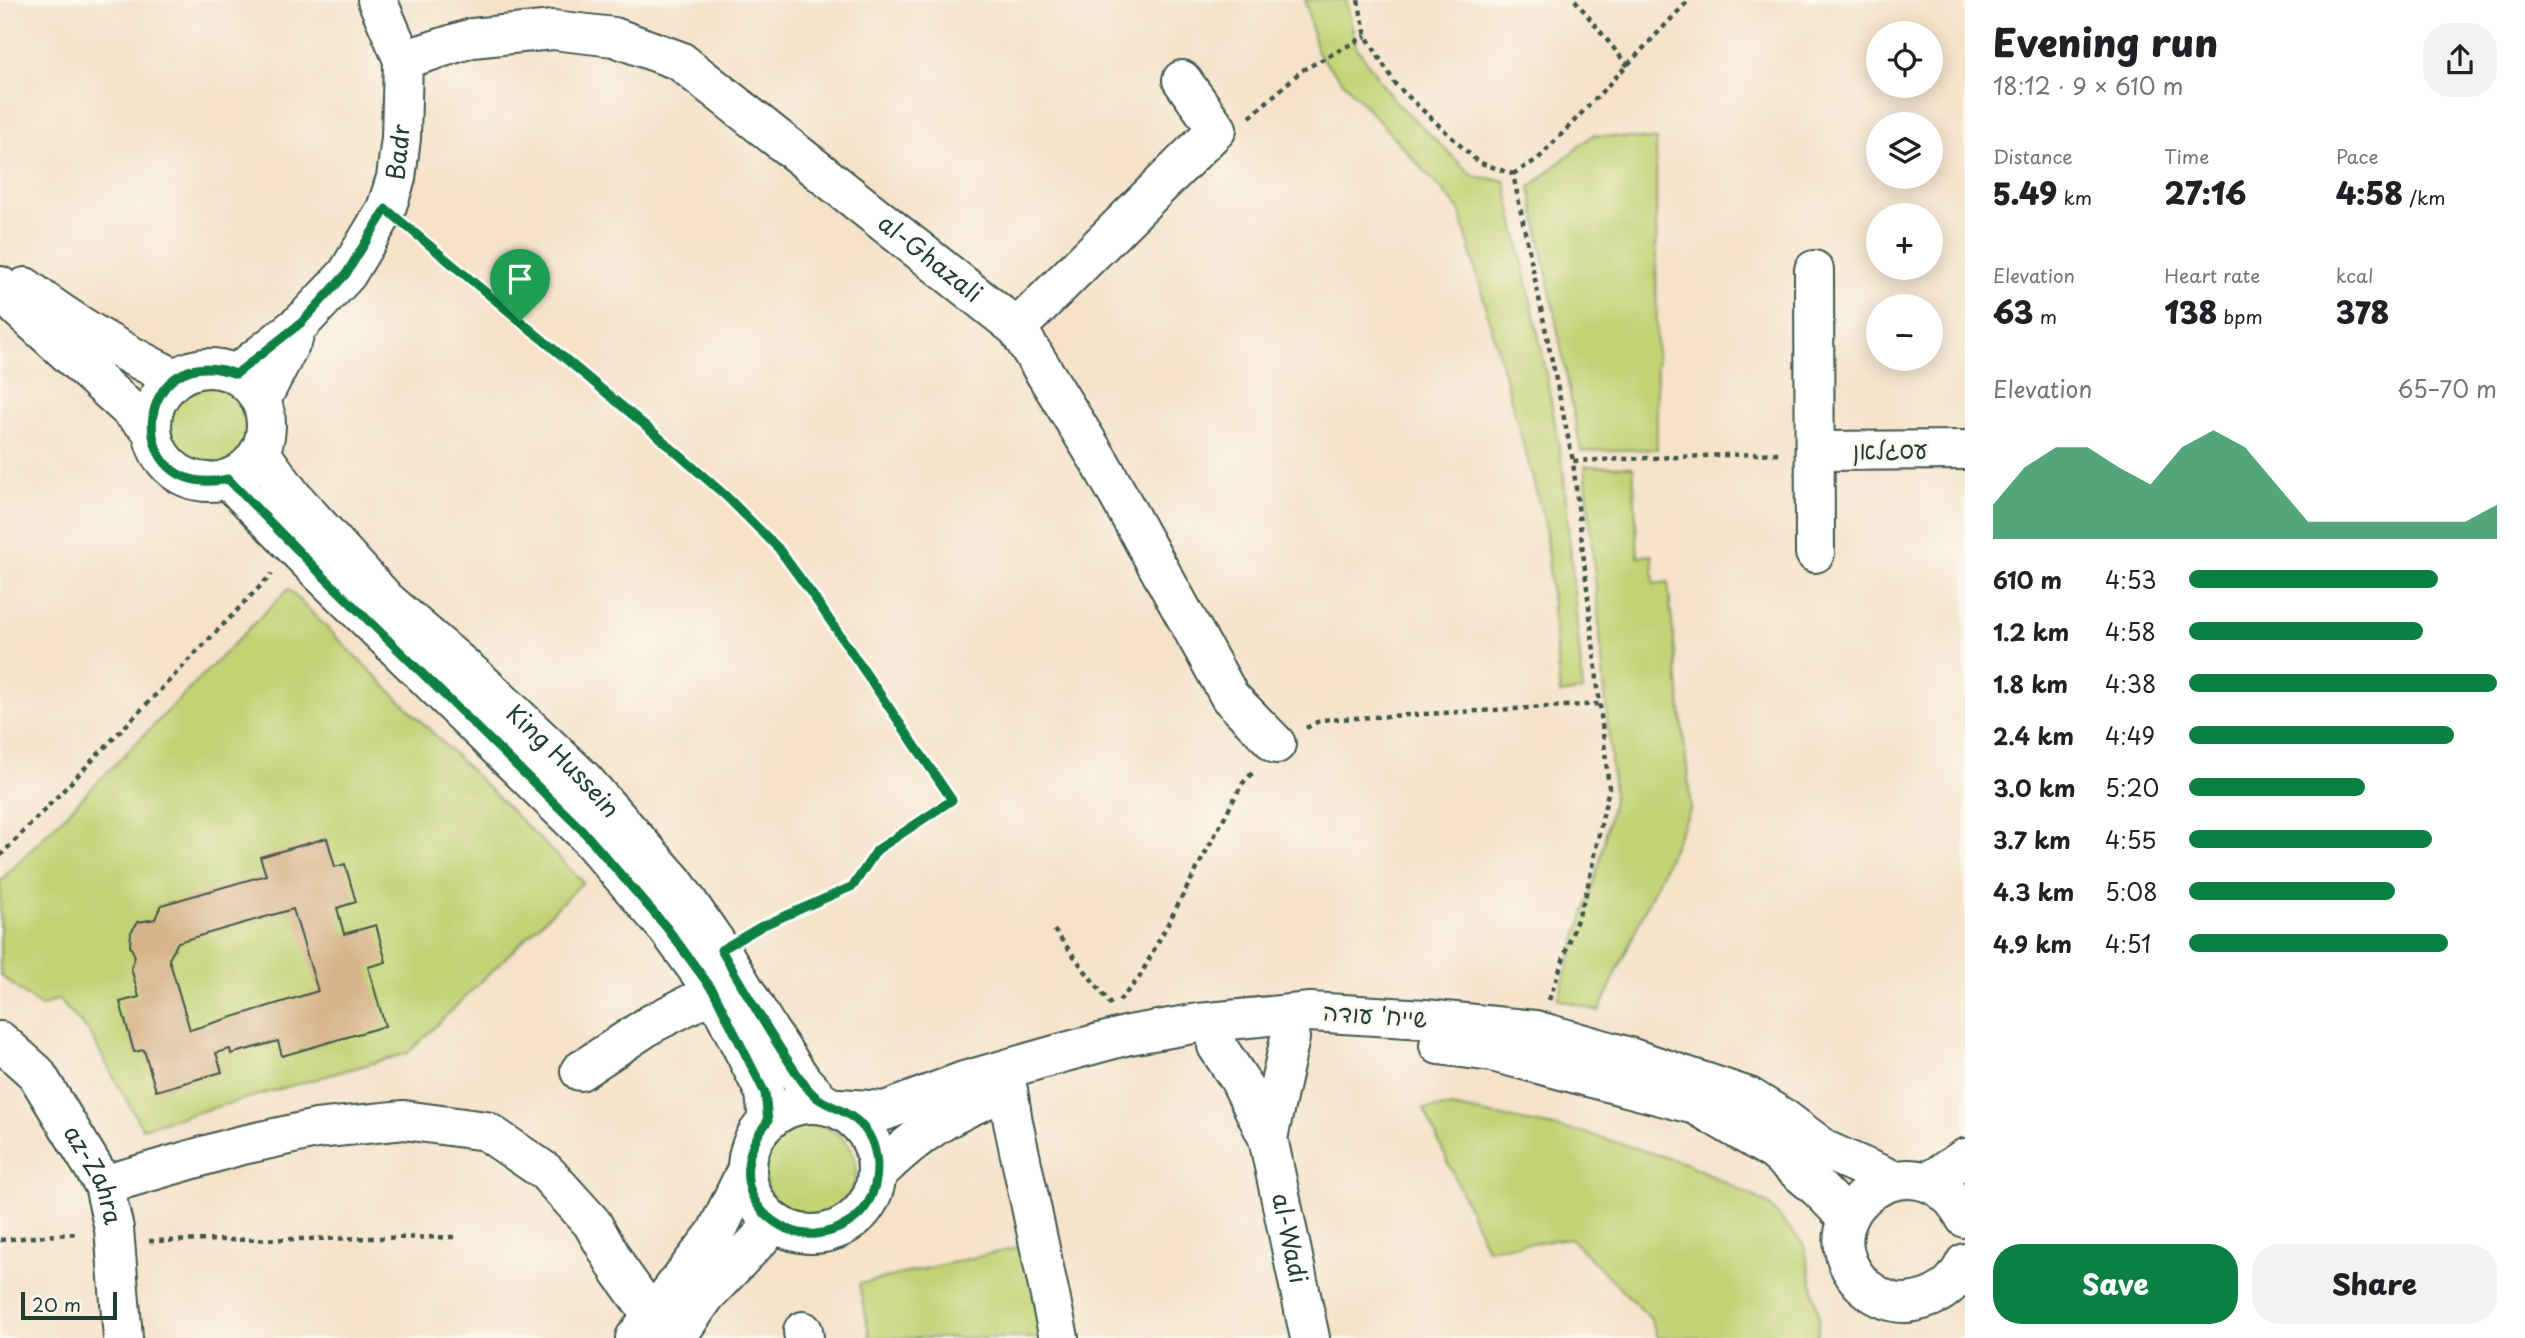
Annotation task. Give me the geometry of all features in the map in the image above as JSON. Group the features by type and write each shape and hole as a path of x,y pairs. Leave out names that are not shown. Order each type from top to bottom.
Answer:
{"main road":[{"name":"Badr","path":"249,387 302,322 346,274 386,209 396,178 401,138 403,60 377,0"},
{"name":"al-Ghazali","path":"403,60 472,38 553,30 614,37 680,61 1017,328 1101,464 1230,697 1276,744"},
{"path":"1017,328 1217,129 1182,80"},
{"path":"0,267 45,303 175,378"},
{"path":"1814,270 1815,553"},
{"path":"0,286 18,308 151,429"},
{"path":"222,368 249,387 266,426 260,452 247,468 228,479 211,482 193,480 177,473 164,461 155,446 151,429 153,410 161,392 175,378 190,370 222,368"},
{"name":"עסגלאן","path":"1815,452 1965,450"},
{"name":"King Hussein","path":"260,452 292,496 387,601 480,681 583,779 674,882 721,950 803,1082 832,1107"},
{"name":"King Hussein","path":"228,479 583,831 667,928 714,992 765,1093 768,1121"},
{"path":"580,1072 651,1024 714,992"},
{"name":"שייח' עודה","path":"832,1107 885,1111 964,1081 1062,1053 1129,1035 1199,1023 1310,1012 1412,1018 1535,1030 1626,1056 1749,1097 1783,1118 1826,1151 1944,1191 1958,1204 1965,1217"},
{"name":"שייח' עודה","path":"878,1173 904,1147 932,1126 984,1099 1009,1090 1168,1051 1290,1038 1395,1038 1492,1052 1696,1105 1773,1150 1819,1189 1848,1219"},
{"name":"al-Wadi","path":"1268,1138 1290,1038"},
{"name":"az-Zahra","path":"0,1041 36,1073 104,1185 129,1235 123,1338"},
{"name":"al-Wadi","path":"1217,1046 1239,1079 1268,1138 1310,1338"},
{"path":"1009,1090 1013,1122 1059,1338"},
{"path":"815,1104 832,1107 855,1119 868,1133 876,1152 878,1173 874,1191 865,1208 850,1222 832,1231 813,1234 793,1231 775,1223 754,1199 748,1184 749,1151 768,1121 793,1107 815,1104"},
{"path":"104,1185 238,1146 316,1129 404,1120 486,1131 546,1172 592,1223 654,1331"},
{"path":"1965,1158 1910,1180 1874,1188 1857,1201 1848,1219 1844,1238 1846,1257 1854,1275 1866,1289 1882,1299 1901,1303 1923,1301 1942,1292 1958,1277 1965,1263"},
{"path":"654,1331 716,1233 747,1168"},
{"path":"654,1331 706,1295 775,1223"}],"path":[{"path":"1358,0 1366,36 1396,85 1478,162 1513,174 1538,159 1689,0"},
{"path":"1575,0 1629,66"},
{"path":"1217,129 1250,117 1301,71 1366,36"},
{"path":"1513,174 1573,461 1609,788 1586,894 1545,1010"},
{"path":"386,209 653,432 727,497 778,548 952,800 877,850 853,886 762,926 721,950"},
{"path":"1573,461 1815,452"},
{"path":"0,856 280,566"},
{"path":"1054,930 1113,1008 1139,978 1242,785 1276,744 1321,720 1600,704"},
{"path":"0,1240 129,1235 454,1237"}],"green space":[{"path":"1305,0 1346,0 1356,46 1393,99 1473,176 1505,181 1542,352 1563,468 1583,691 1560,694 1545,524 1459,209 1317,53"},
{"path":"1593,135 1656,140 1657,449 1581,451 1530,187"},
{"path":"208,381 225,384 239,394 249,408 252,425 249,442 239,456 225,466 208,469 191,466 177,456 167,442 164,425 167,408 177,394 191,384"},
{"path":"1585,466 1633,467 1638,557 1652,555 1654,584 1668,582 1691,808 1599,1011 1558,999 1600,861 1614,794"},
{"path":"288,589 583,882 408,1053 142,1128 89,1032 58,999 41,1007 0,975 0,881"},
{"path":"1451,1107 1585,1133 1688,1164 1767,1203 1804,1245 1819,1316 1817,1338 1658,1338 1650,1318 1570,1238 1487,1249 1424,1109"},
{"path":"810,1125 828,1128 843,1138 853,1153 856,1171 853,1189 843,1204 828,1214 810,1217 792,1214 777,1204 767,1189 764,1171 767,1153 777,1138 792,1128"},
{"path":"1024,1246 1044,1338 870,1338 859,1284"}],"building":[{"path":"327,838 335,867 345,864 356,902 337,908 344,934 376,925 386,962 368,967 385,1026 282,1056 278,1041 231,1054 230,1049 216,1053 222,1072 156,1091 144,1050 134,1052 120,1002 139,997 131,968 135,956 130,946 131,932 138,922 155,919 161,905 266,875 260,857","holes":["293,909 318,991 190,1030 169,959 178,942"]}],"route":[{"path":"386,209 520,321 727,497 778,548 952,800 877,850 853,886 762,926 721,950 769,1031 812,1094 825,1105 838,1108 855,1119 868,1133 876,1152 878,1173 874,1191 865,1208 850,1222 832,1231 813,1234 793,1231 775,1223 754,1199 748,1184 747,1168 749,1151 768,1121 765,1093 714,992 667,928 583,831 228,479 211,482 193,480 177,473 164,461 155,446 151,429 153,410 161,392 175,378 190,370 222,368 236,374 302,322 346,274 386,209"}]}
